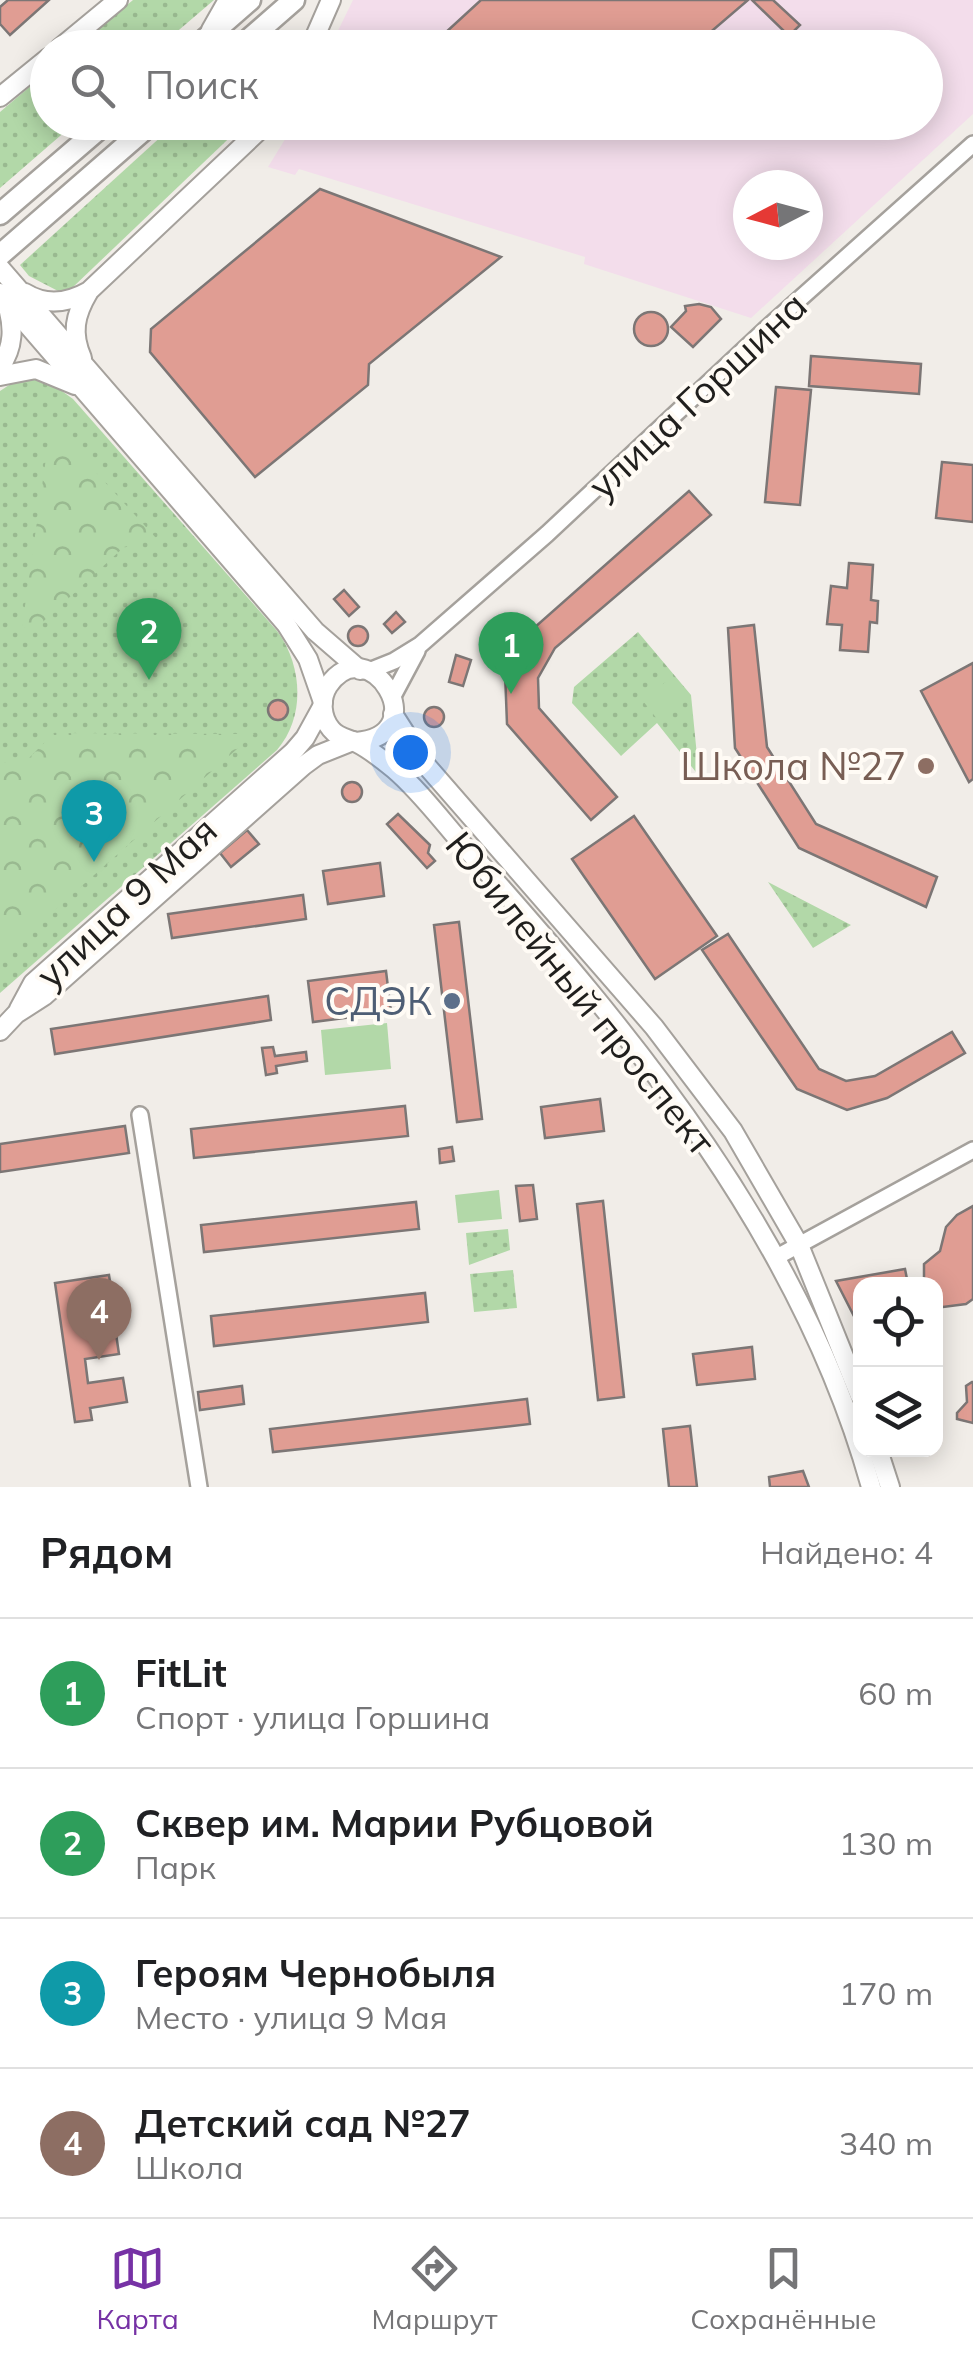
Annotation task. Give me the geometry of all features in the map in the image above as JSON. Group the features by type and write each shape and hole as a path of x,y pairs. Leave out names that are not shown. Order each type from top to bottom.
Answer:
{"highway":[{"path":"216,30 250,0"},
{"path":"260,30 294,0"},
{"path":"2,213 86,140"},
{"path":"0,255 132,140"}],"main road":[{"path":"82,30 118,0"},
{"path":"209,30 228,0"},
{"path":"318,30 331,0"},
{"path":"0,97 30,73"},
{"path":"7,293 52,302 77,298 89,291 247,140"},
{"path":"0,268 12,336 0,367"},
{"path":"86,367 74,329 89,291"},
{"name":"Юбилейный проспект","path":"7,293 86,367 315,631 383,680 425,764 692,1075 754,1164 799,1245 853,1379"},
{"name":"Юбилейный проспект","path":"7,293 82,389 286,624 308,659 331,729 355,742 407,782 632,1043 704,1140 775,1258 818,1341 871,1487"},
{"path":"0,376 36,369 82,389"},
{"path":"322,704 335,678 364,670"},
{"name":"улица 9 Мая","path":"16,1014 33,983 293,752 305,738 322,704"},
{"path":"355,742 383,732 393,705"},
{"name":"улица 9 Мая","path":"0,1031 303,766 318,755 355,742"},
{"path":"880,1457 890,1487"}],"street":[{"name":"улица Горшина","path":"364,670 420,646 973,144"},
{"name":"улица Горшина","path":"393,705 420,646"},
{"path":"140,1115 198,1487"},
{"path":"775,1258 973,1150"}],"shaded area":[{"path":"353,0 973,0 973,114 823,252 823,170 733,170 733,260 814,260 751,318 584,264 585,257 299,169 295,175 268,167 285,140 943,140 943,30 338,30"}],"green space":[{"path":"133,0 214,0 179,30 97,30"},
{"path":"30,86 30,140 55,140 0,188 0,112"},
{"path":"157,140 227,140 72,288 60,292 29,276 20,265"},
{"path":"41,376 73,399 278,632 296,675 296,707 293,722 277,750 0,993 0,391 20,378"},
{"path":"51,423 156,538 124,547 34,630 22,627"},
{"path":"638,632 691,695 699,776 657,723 621,756 572,703 574,687"},
{"path":"671,677 685,693 657,719 643,701"},
{"path":"54,733 254,734 0,958 0,763 26,761"},
{"path":"768,882 851,925 813,948"},
{"path":"387,1023 391,1069 325,1075 321,1030"},
{"path":"499,1190 502,1219 458,1223 455,1195"},
{"path":"508,1229 510,1250 469,1265 466,1233"},
{"path":"513,1270 517,1308 474,1312 470,1274"}],"building":[{"path":"8,0 49,0 10,35 0,24 0,7"},
{"path":"481,0 748,0 713,30 448,30"},
{"path":"752,0 773,0 800,25 795,30 783,30"},
{"path":"320,189 501,257 369,364 368,385 255,477 150,352 151,329"},
{"path":"685,306 711,307 721,319 693,347 671,327 686,311"},
{"path":"651,312 663,317 668,329 663,341 651,346 639,341 634,329 639,317"},
{"path":"811,356 921,364 919,394 809,386"},
{"path":"776,387 811,390 800,505 765,502"},
{"path":"942,462 973,465 973,522 936,518"},
{"path":"689,491 711,515 555,648 538,678 539,708 617,797 591,820 507,724 505,672 526,635"},
{"path":"849,563 873,565 871,600 878,601 877,623 870,622 868,652 840,650 842,625 827,624 831,586 847,588"},
{"path":"344,590 359,607 349,616 334,599"},
{"path":"396,612 405,622 392,633 384,624"},
{"path":"754,625 767,747 816,824 937,877 926,907 799,848 735,748 728,628"},
{"path":"358,626 368,636 358,646 348,636"},
{"path":"456,655 471,660 463,686 449,682"},
{"path":"973,663 973,779 969,782 921,691"},
{"path":"278,700 288,710 278,720 268,710"},
{"path":"434,707 444,717 434,727 424,717"},
{"path":"352,782 362,792 352,802 342,792"},
{"path":"398,814 430,845 428,853 435,861 427,868 387,824"},
{"path":"634,816 717,936 655,979 572,859"},
{"path":"247,830 259,844 231,867 220,853"},
{"path":"380,863 384,896 328,904 323,871"},
{"path":"303,895 306,919 172,938 168,914"},
{"path":"459,922 482,1119 457,1122 434,925"},
{"path":"728,934 819,1069 846,1081 875,1076 952,1032 965,1053 887,1098 847,1110 797,1089 702,950"},
{"path":"386,971 391,1012 313,1022 308,981"},
{"path":"268,996 271,1020 55,1054 51,1029"},
{"path":"273,1047 275,1056 306,1052 307,1061 276,1066 277,1073 266,1075 262,1048"},
{"path":"600,1099 604,1131 545,1138 541,1107"},
{"path":"405,1106 408,1136 194,1158 191,1129"},
{"path":"125,1126 129,1153 0,1172 0,1144"},
{"path":"452,1147 454,1161 440,1163 439,1149"},
{"path":"533,1185 537,1219 520,1221 516,1186"},
{"path":"603,1201 624,1397 598,1400 577,1204"},
{"path":"416,1202 419,1229 204,1252 201,1225"},
{"path":"973,1206 973,1299 966,1304 943,1307 943,1277 924,1277 924,1264 940,1251 946,1227"},
{"path":"905,1269 907,1277 859,1277"},
{"path":"109,1275 113,1302 76,1307 80,1332 115,1327 119,1354 85,1359 88,1383 123,1378 127,1402 90,1408 92,1420 75,1422 55,1283"},
{"path":"853,1278 853,1314 836,1281"},
{"path":"425,1293 428,1322 214,1346 211,1316"},
{"path":"752,1347 755,1379 697,1385 693,1354"},
{"path":"973,1382 973,1423 957,1419 957,1413 967,1402 966,1386"},
{"path":"242,1386 244,1404 200,1410 198,1392"},
{"path":"527,1399 530,1424 273,1452 270,1429"},
{"path":"690,1426 697,1487 669,1487 663,1429"},
{"path":"803,1471 809,1487 770,1487 769,1477"}],"place":[{"name":"Сквер им. Марии Рубцовой","path":"149,680"},
{"name":"FitLit","path":"511,694"},
{"name":"Школа №27","path":"926,766"},
{"name":"Героям Чернобыля","path":"94,862"},
{"name":"СДЭК","path":"452,1001"},
{"name":"Детский сад №27","path":"99,1360"}]}
